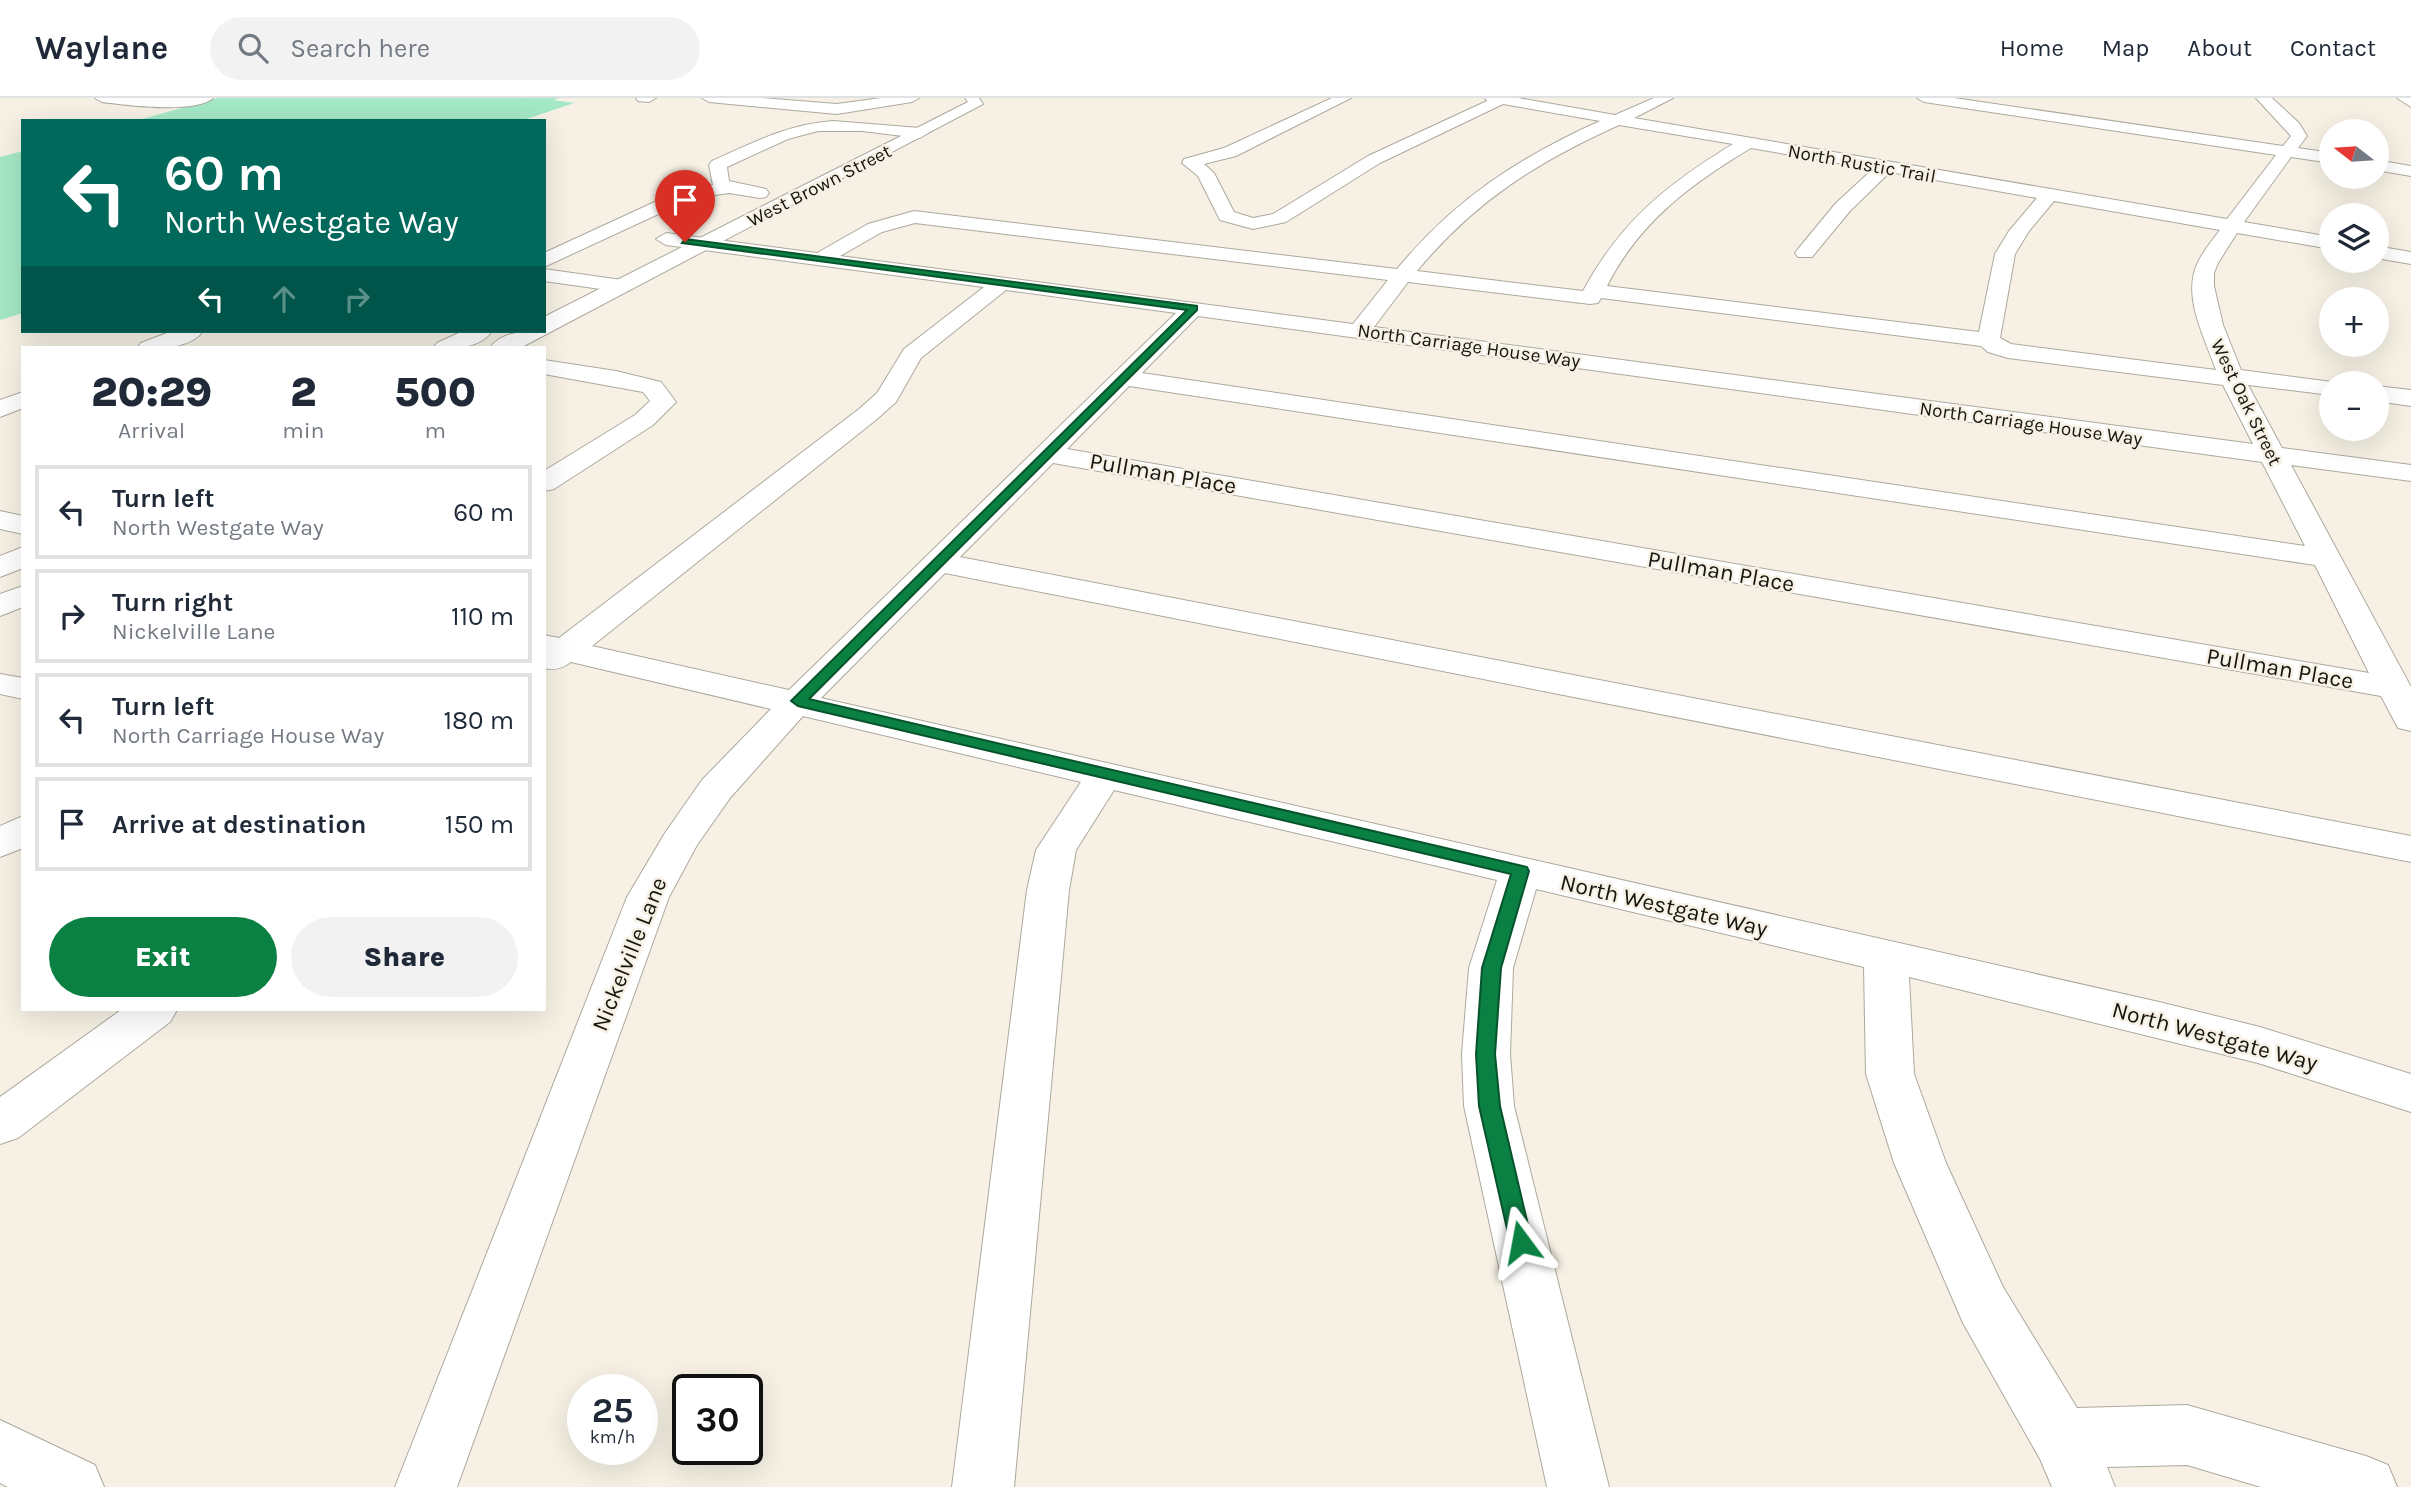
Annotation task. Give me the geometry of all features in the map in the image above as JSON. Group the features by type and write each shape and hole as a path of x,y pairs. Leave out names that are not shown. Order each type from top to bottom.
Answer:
{"street":[{"path":"102,98 161,104 206,98"},
{"path":"643,98 649,98"},
{"path":"709,98 837,109 912,98"},
{"name":"West Brown Street","path":"546,326 622,286 703,233 920,133 976,104 970,98 947,102 818,164"},
{"path":"1344,98 1230,152 1190,163 1205,173 1227,216 1250,223 1268,223 1284,216 1338,179 1392,149 1497,99"},
{"path":"1360,330 1403,275 1468,206 1512,174 1560,146 1666,98"},
{"path":"1924,98 1966,101 2319,157"},
{"name":"West Oak Street","path":"2263,98 2293,126 2299,136 2232,225 2204,269 2209,321 2232,377 2411,720"},
{"path":"2404,98 2411,103"},
{"name":"North Rustic Trail","path":"1497,99 1884,168 2319,241"},
{"path":"2119,127 2125,122 2122,110"},
{"path":"733,196 721,183 718,165 787,133 822,126 920,133"},
{"path":"820,259 875,228 914,217 1590,298 1603,271 1643,215 1692,175 1747,144"},
{"path":"2389,167 2411,171"},
{"path":"1805,253 1843,207 1884,168"},
{"name":"West Brown Street","path":"546,260 689,193 733,196 766,190"},
{"path":"1987,340 1995,313 2003,262 2018,232 2049,195"},
{"name":"North Carriage House Way","path":"660,242 703,233 820,259 2411,473"},
{"path":"2389,254 2411,258"},
{"path":"556,293 618,263"},
{"path":"546,275 622,286"},
{"path":"551,653 869,414 887,397 912,354 1002,283"},
{"path":"1594,291 1987,340 2008,351 2319,387"},
{"name":"Nickelville Lane","path":"426,1487 648,897 679,842 716,789 798,701 1194,308"},
{"path":"154,346 187,333"},
{"path":"449,346 477,333"},
{"path":"506,346 532,333"},
{"path":"546,367 616,378 652,387 663,402 644,420 546,482"},
{"path":"1124,378 2326,558"},
{"path":"2389,395 2411,398"},
{"path":"0,408 21,400"},
{"name":"Pullman Place","path":"1048,454 2394,688"},
{"path":"0,520 21,525"},
{"path":"0,568 21,557"},
{"path":"938,562 2411,849"},
{"path":"0,606 21,595"},
{"name":"North Westgate Way","path":"551,653 798,701 1886,958 2171,1022 2260,1045 2411,1093"},
{"path":"0,684 21,689"},
{"path":"983,1487 1048,890 1056,850 1106,774"},
{"path":"0,844 21,830"},
{"path":"1521,871 1492,968 1486,1054 1489,1106 1578,1487"},
{"path":"1886,958 1890,1074 1920,1163 1983,1305 2072,1463 2187,1436 2367,1487"},
{"path":"0,1124 153,1011"},
{"path":"0,1450 73,1487"}],"green space":[{"path":"218,98 559,98 553,100 574,103 527,119 142,119"},
{"path":"21,152 21,314 0,320 0,157"}],"route":[{"path":"685,242 1194,308 798,701 1521,871 1492,968 1486,1054 1489,1106 1521,1242"}]}
